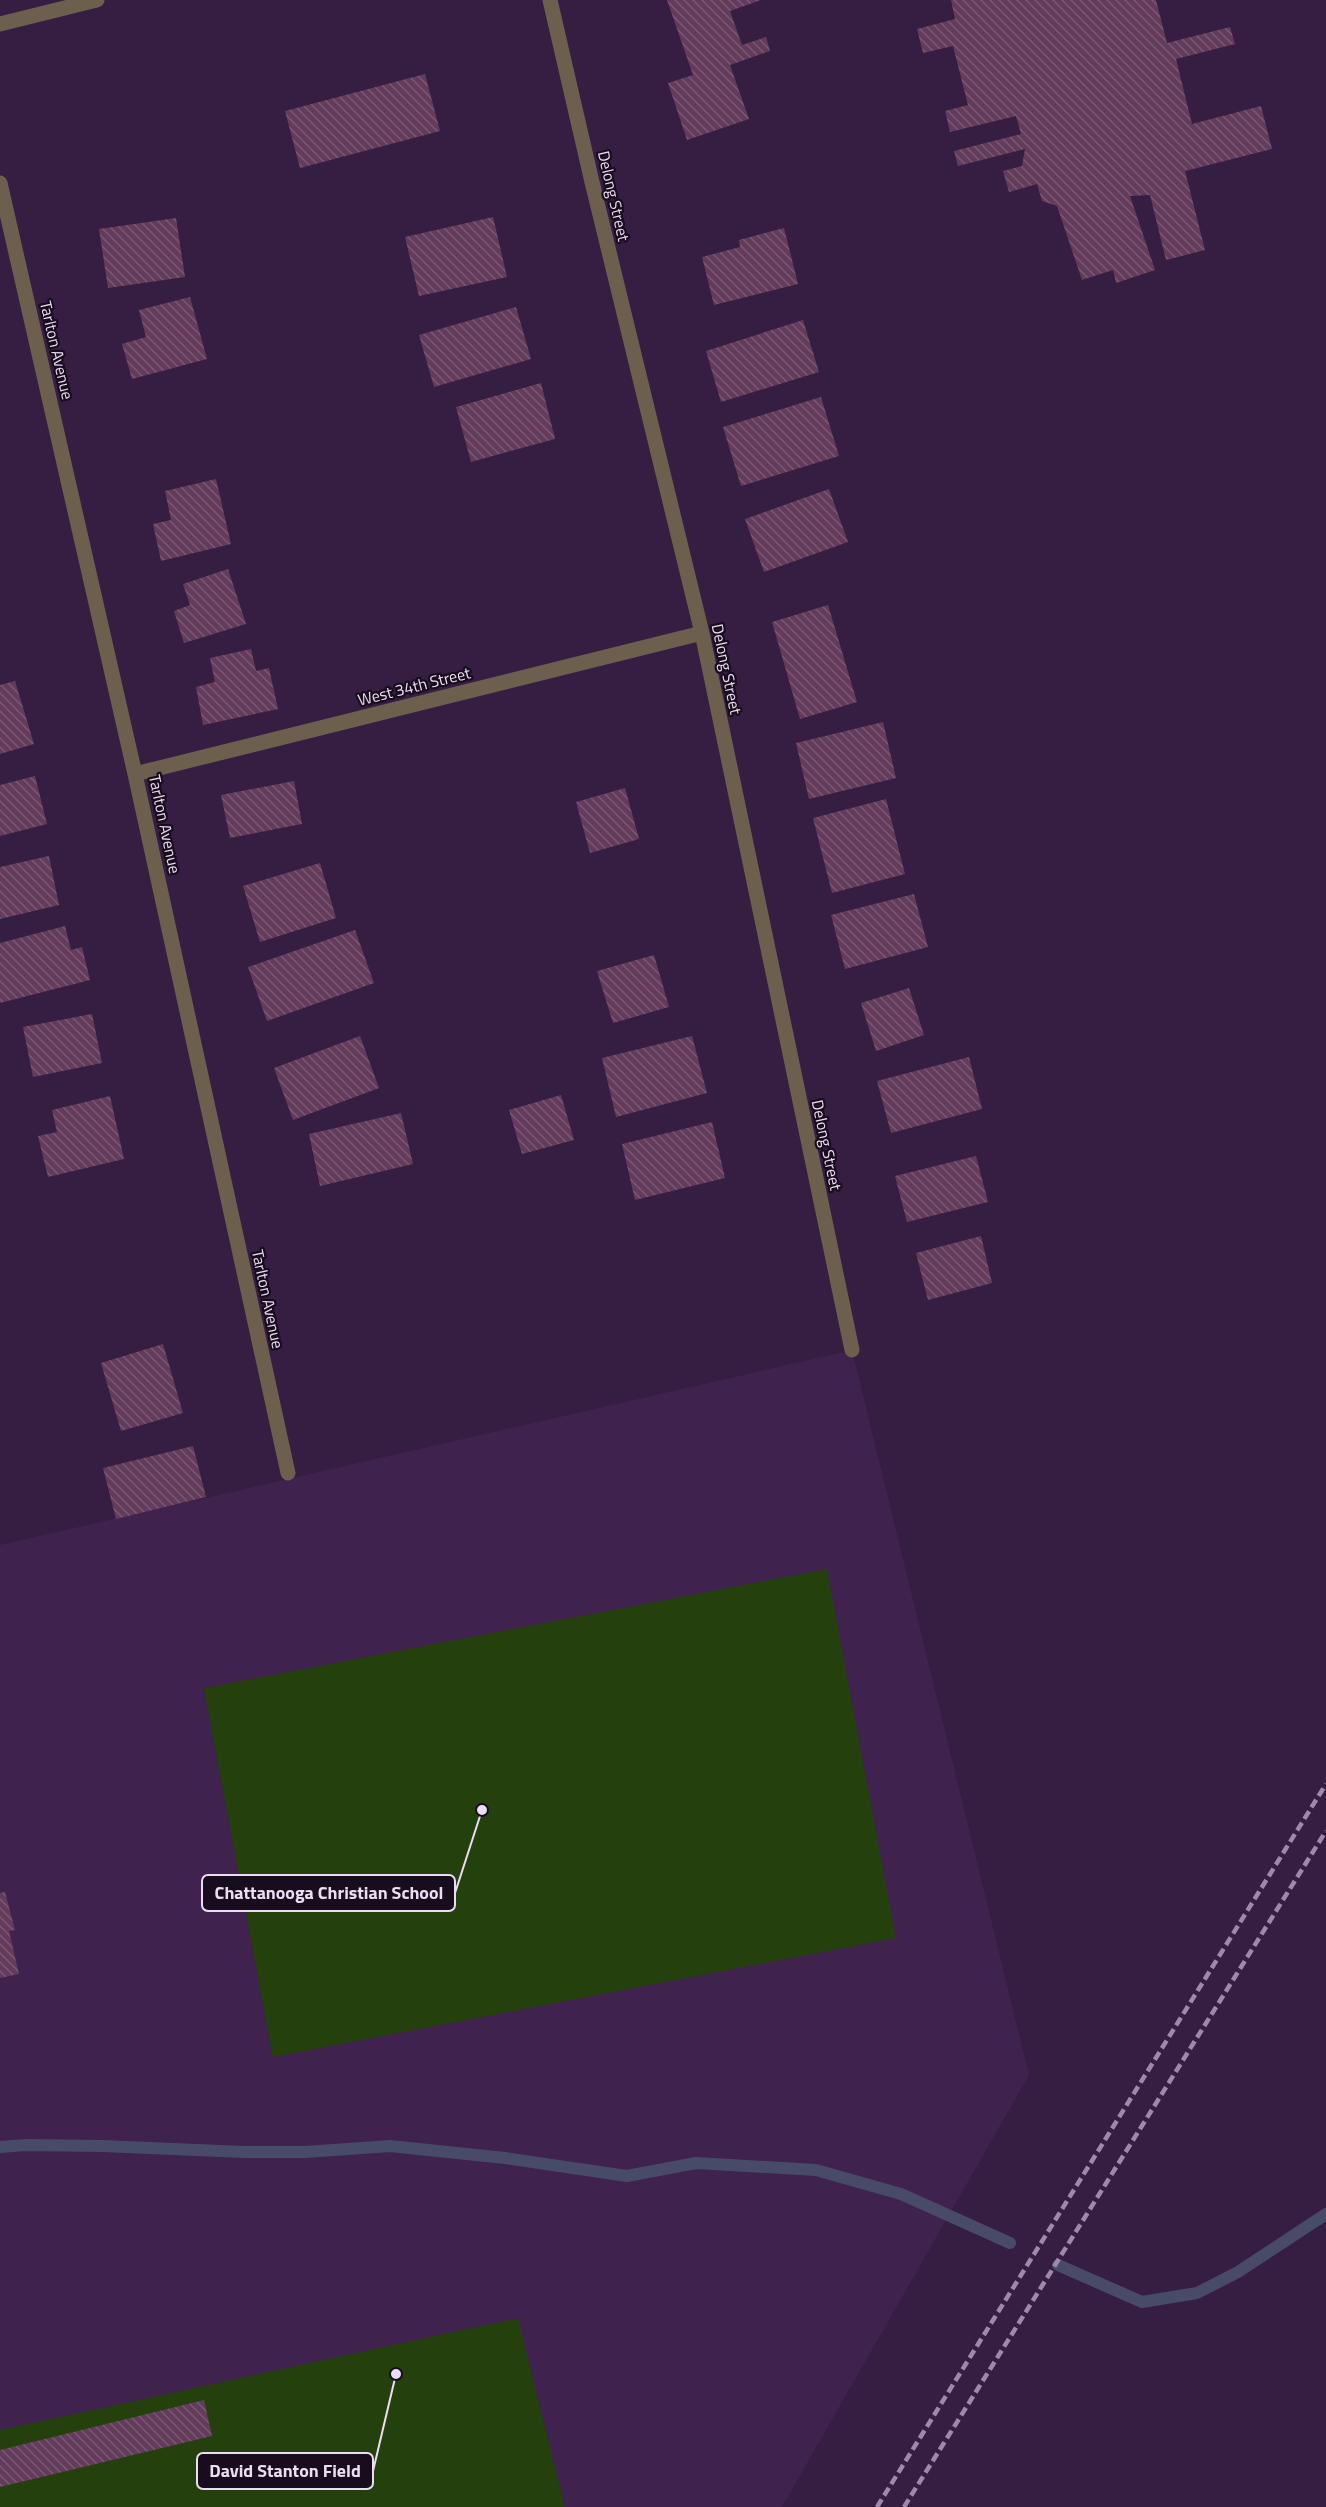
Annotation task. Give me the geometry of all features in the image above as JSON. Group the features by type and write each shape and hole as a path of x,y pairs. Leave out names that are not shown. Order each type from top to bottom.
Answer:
{"street":[{"path":"0,24 97,0"},
{"name":"Delong Street","path":"550,0 702,633 852,1350"},
{"name":"Tarlton Avenue","path":"0,183 135,774 288,1473"},
{"name":"West 34th Street","path":"135,774 702,633"}],"shaded area":[{"path":"852,1350 1029,2075 782,2507 0,2507 0,1545"}],"green space":[{"path":"827,1569 896,1938 273,2057 204,1688"},
{"path":"518,2318 565,2507 0,2507 0,2430"}],"building":[{"path":"667,0 761,0 730,11 742,45 766,37 770,51 730,65 749,119 687,140 668,83 693,75"},
{"path":"951,0 1156,0 1167,43 1230,27 1235,44 1176,59 1192,124 1261,106 1272,149 1185,171 1205,250 1166,260 1150,195 1130,196 1155,270 1116,283 1113,270 1082,280 1057,206 1042,201 1037,184 1009,192 1003,171 1022,166 1025,149 958,166 954,151 1021,134 1016,116 950,132 945,111 968,105 953,46 923,53 917,29 955,19"},
{"path":"425,74 440,131 300,168 285,111"},
{"path":"493,217 507,277 419,296 405,237"},
{"path":"176,218 185,277 108,288 99,229"},
{"path":"784,228 798,284 714,305 702,257 740,247 739,240"},
{"path":"190,297 207,359 132,379 122,344 146,337 139,310"},
{"path":"516,307 531,359 434,387 419,335"},
{"path":"803,320 819,372 721,402 706,351"},
{"path":"541,383 555,439 471,462 456,407"},
{"path":"821,397 839,456 741,486 723,427"},
{"path":"216,479 231,544 161,561 153,524 171,520 165,491"},
{"path":"829,489 848,542 764,572 745,519"},
{"path":"228,569 246,624 184,643 174,611 190,605 183,584"},
{"path":"828,605 857,702 800,719 772,622"},
{"path":"251,649 256,671 269,668 278,709 203,725 196,687 215,682 210,658"},
{"path":"15,681 34,744 0,754 0,685"},
{"path":"883,722 896,778 809,799 796,743"},
{"path":"35,776 47,824 0,836 0,785"},
{"path":"294,781 302,824 230,838 221,795"},
{"path":"625,788 639,839 590,853 576,802"},
{"path":"886,799 905,874 832,893 813,818"},
{"path":"49,856 59,905 0,919 0,867"},
{"path":"320,863 336,918 260,942 243,886"},
{"path":"914,894 928,947 845,969 831,915"},
{"path":"65,926 71,950 82,947 90,980 0,1003 0,943"},
{"path":"355,930 374,983 267,1021 248,967"},
{"path":"654,955 669,1007 613,1023 597,971"},
{"path":"909,988 924,1035 876,1051 861,1003"},
{"path":"92,1014 102,1063 33,1077 23,1027"},
{"path":"360,1036 379,1088 293,1120 274,1068"},
{"path":"692,1036 707,1093 616,1117 602,1058"},
{"path":"969,1057 982,1109 891,1133 877,1081"},
{"path":"561,1095 574,1140 522,1154 509,1110"},
{"path":"110,1096 124,1159 48,1177 38,1136 57,1132 52,1110"},
{"path":"401,1113 413,1164 320,1186 309,1134"},
{"path":"712,1122 725,1178 635,1200 622,1144"},
{"path":"976,1156 988,1202 907,1222 895,1176"},
{"path":"981,1236 992,1283 928,1300 916,1253"},
{"path":"163,1344 183,1413 121,1431 101,1363"},
{"path":"193,1446 206,1497 116,1519 103,1468"},
{"path":"5,1892 15,1930 9,1931 19,1974 0,1978 0,1893"},
{"path":"204,2400 212,2436 0,2487 0,2450"}],"waterway":[{"path":"0,2147 103,2146 244,2152 305,2152 390,2146 505,2158 627,2176 696,2163 816,2170 901,2194 1010,2243"},
{"path":"1058,2265 1142,2302 1197,2293 1238,2272 1326,2214"}],"railway":[{"path":"877,2507 1326,1784"},
{"path":"904,2507 1326,1831"}],"place":[{"name":"Chattanooga Christian School","path":"482,1810"},
{"name":"David Stanton Field","path":"396,2374"}]}
